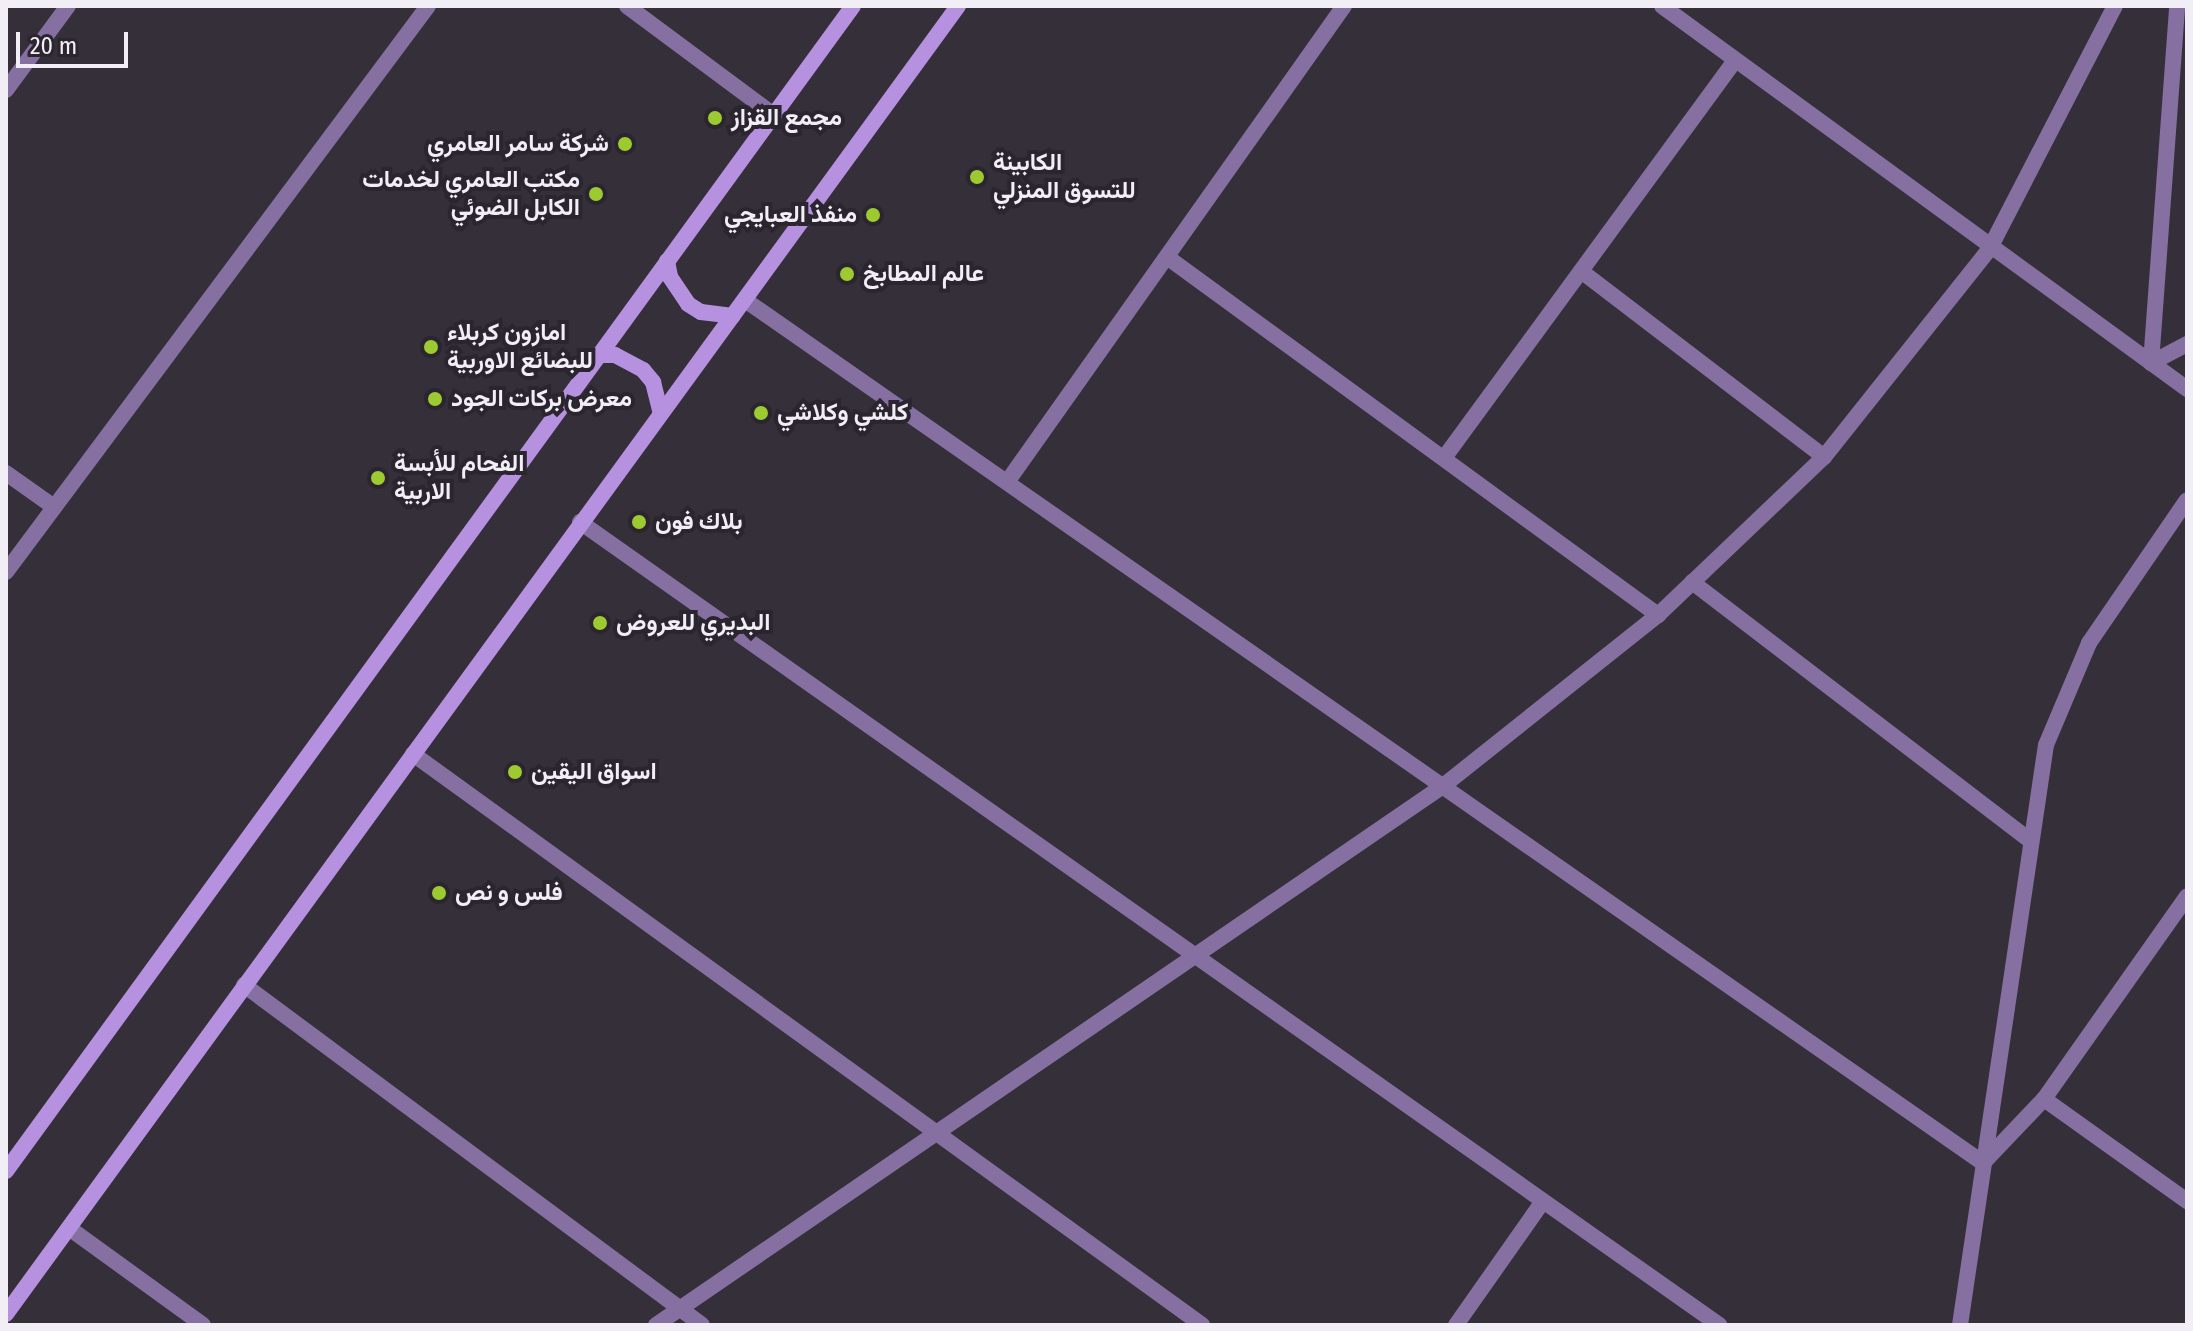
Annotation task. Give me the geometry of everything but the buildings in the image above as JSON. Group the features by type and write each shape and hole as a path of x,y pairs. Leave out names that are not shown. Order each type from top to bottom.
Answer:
{"main road":[{"path":"6,1171 853,6"},
{"path":"6,1314 958,6"},
{"path":"667,261 670,277 688,304 701,312 733,316"},
{"path":"600,355 630,361 643,370 659,397 661,413"}],"street":[{"path":"6,90 68,6"},
{"path":"6,572 428,6"},
{"path":"627,6 774,115"},
{"path":"1007,482 1344,6"},
{"path":"1662,6 2187,389"},
{"path":"656,1325 1443,786 1658,615 1824,457 1990,248 2115,6"},
{"path":"2151,363 2177,6"},
{"path":"1444,458 1735,60"},
{"path":"1167,257 1658,615"},
{"path":"1581,271 1824,457"},
{"path":"745,300 1983,1163"},
{"path":"2151,363 2187,344"},
{"path":"6,473 54,507"},
{"path":"1960,1325 2046,745 2089,643 2187,500"},
{"path":"580,522 1719,1325"},
{"path":"1692,582 2030,840"},
{"path":"413,754 1202,1325"},
{"path":"1983,1163 2044,1099 2186,901"},
{"path":"244,985 702,1325"},
{"path":"2044,1099 2187,1201"},
{"path":"1456,1325 1543,1201"},
{"path":"69,1228 203,1325"}],"place":[{"name":"مجمع القزاز","path":"715,118"},
{"name":"شركة سامر العامري","path":"625,144"},
{"name":"الكابينة للتسوق المنزلي","path":"977,177"},
{"name":"مكتب العامري لخدمات الكابل الضوئي","path":"596,194"},
{"name":"منفذ العبايجي","path":"873,215"},
{"name":"عالم المطابخ","path":"847,274"},
{"name":"امازون كربلاء للبضائع الاوربية","path":"431,347"},
{"name":"معرض بركات الجود","path":"435,399"},
{"name":"كلشي وكلاشي","path":"761,413"},
{"name":"الفحام للأبسة الاربية","path":"378,478"},
{"name":"بلاك فون","path":"639,522"},
{"name":"البديري للعروض","path":"600,623"},
{"name":"اسواق اليقين","path":"515,772"},
{"name":"فلس و نص","path":"439,893"}]}
